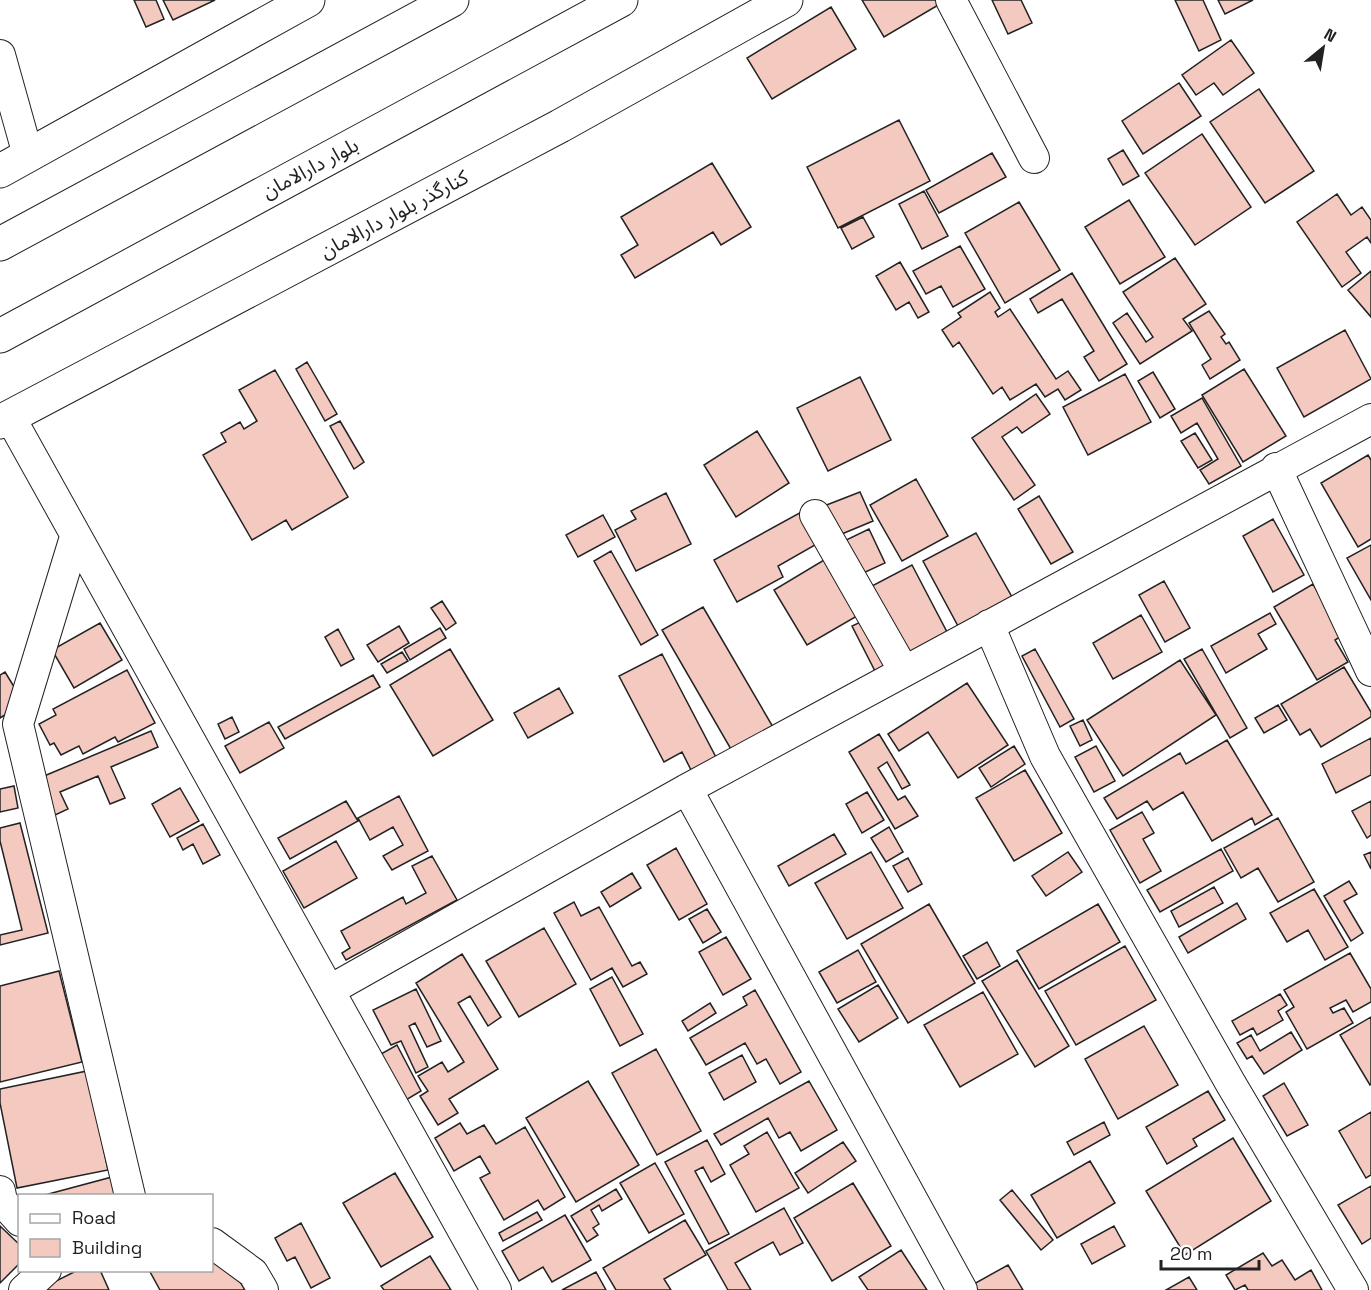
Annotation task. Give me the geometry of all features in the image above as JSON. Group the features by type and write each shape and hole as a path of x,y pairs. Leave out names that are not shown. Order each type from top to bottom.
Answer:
{"street":[{"path":"0,171 308,0"},
{"path":"0,244 452,0"},
{"name":"بلوار دارالامان","path":"0,336 621,0"},
{"name":"کنارگذر بلوار دارالامان","path":"5,419 560,126 786,0"},
{"path":"951,0 1034,158"},
{"path":"0,55 28,155"},
{"path":"330,990 687,789 1371,418"},
{"path":"5,419 75,537 496,1290"},
{"path":"1276,468 1371,671"},
{"path":"815,515 904,671"},
{"path":"75,537 18,724 130,1194"},
{"path":"990,625 1045,756 1232,1084 1353,1290"},
{"path":"687,789 962,1290"},
{"path":"0,1191 2,1201 18,1219"},
{"path":"213,1245 253,1273 263,1290"},
{"path":"24,1290 44,1272"}],"building":[{"path":"134,0 156,0 164,19 146,27"},
{"path":"163,0 215,0 173,20"},
{"path":"862,0 937,0 940,4 884,37"},
{"path":"992,0 1021,0 1032,23 1008,34"},
{"path":"1175,0 1203,0 1221,40 1199,51"},
{"path":"1218,0 1253,0 1225,14"},
{"path":"831,7 856,49 772,99 747,58"},
{"path":"1231,40 1254,73 1223,95 1214,83 1196,95 1182,75"},
{"path":"1179,83 1201,116 1143,154 1122,121"},
{"path":"1259,89 1314,171 1265,203 1210,122"},
{"path":"899,120 930,181 838,228 807,167"},
{"path":"1202,134 1251,207 1195,245 1145,173"},
{"path":"1123,150 1139,176 1123,185 1108,159"},
{"path":"992,153 1006,177 939,213 926,190"},
{"path":"712,163 751,227 721,245 713,232 635,278 621,255 638,245 621,217"},
{"path":"924,191 948,236 922,249 899,204"},
{"path":"1337,194 1351,215 1362,207 1371,220 1371,243 1367,237 1346,252 1361,273 1342,287 1297,222"},
{"path":"1129,200 1165,257 1120,284 1085,227"},
{"path":"1019,202 1060,270 1005,303 965,233"},
{"path":"863,217 874,237 852,249 841,228"},
{"path":"960,246 985,289 953,307 941,286 926,294 913,271"},
{"path":"1175,258 1206,304 1183,319 1192,331 1140,364 1113,323 1127,313 1146,342 1153,337 1123,292"},
{"path":"900,262 929,312 918,318 909,302 896,310 876,276"},
{"path":"1371,271 1371,317 1348,290"},
{"path":"1072,273 1127,364 1099,381 1084,357 1094,351 1062,299 1038,313 1030,299"},
{"path":"990,292 1000,308 995,312 998,317 1010,309 1056,379 1068,371 1081,390 1065,400 1058,389 1045,397 1036,384 1010,400 1002,387 993,394 959,342 953,347 942,330 961,317 958,313"},
{"path":"1209,311 1225,334 1221,337 1226,344 1229,342 1240,360 1210,379 1202,365 1211,359 1189,323"},
{"path":"1345,330 1371,379 1304,417 1277,368"},
{"path":"307,362 337,414 325,421 296,369"},
{"path":"1244,369 1286,436 1243,462 1202,395"},
{"path":"275,370 348,497 292,530 286,520 252,540 203,455 226,442 221,433 240,422 244,429 257,421 239,390"},
{"path":"1153,372 1175,409 1160,418 1138,381"},
{"path":"1125,374 1151,422 1088,455 1063,407"},
{"path":"860,377 891,440 828,471 797,408"},
{"path":"1036,394 1050,414 1022,433 1017,427 1002,437 1035,485 1014,500 972,438"},
{"path":"1202,398 1241,466 1209,484 1200,470 1218,459 1197,423 1181,433 1171,416"},
{"path":"340,421 364,462 354,469 330,426"},
{"path":"757,431 789,483 736,517 704,465"},
{"path":"1195,433 1212,460 1198,468 1181,441"},
{"path":"1368,455 1371,460 1371,539 1358,547 1321,483"},
{"path":"916,479 948,536 902,561 870,505"},
{"path":"860,492 873,521 837,536 824,506"},
{"path":"666,493 691,544 636,571 615,530 636,519 631,511"},
{"path":"1039,496 1073,552 1051,564 1018,509"},
{"path":"805,510 822,541 778,566 783,577 737,602 714,560"},
{"path":"603,515 615,537 578,557 566,535"},
{"path":"1273,519 1304,575 1273,592 1243,536"},
{"path":"869,529 885,563 859,575 844,541"},
{"path":"976,533 1012,597 958,626 923,561"},
{"path":"1371,545 1371,600 1347,558"},
{"path":"611,551 658,635 641,645 594,561"},
{"path":"824,560 857,616 807,645 774,590"},
{"path":"912,565 947,632 906,654 870,587"},
{"path":"1164,581 1190,628 1165,642 1139,595"},
{"path":"1313,584 1343,635 1335,640 1348,662 1317,680 1274,607"},
{"path":"442,601 456,623 446,630 431,608"},
{"path":"703,607 773,727 732,751 662,630"},
{"path":"1270,613 1276,624 1258,634 1267,649 1226,673 1211,646"},
{"path":"1141,615 1162,652 1113,679 1093,643"},
{"path":"869,618 892,662 875,671 852,626"},
{"path":"100,623 122,660 74,688 52,650"},
{"path":"399,626 409,643 378,662 367,645"},
{"path":"440,628 446,638 410,660 404,649"},
{"path":"338,629 354,659 341,666 325,637"},
{"path":"450,649 493,720 433,756 390,685"},
{"path":"1035,649 1074,719 1060,727 1022,656"},
{"path":"1202,649 1247,728 1230,738 1184,659"},
{"path":"402,652 408,661 387,673 381,664"},
{"path":"662,654 719,763 694,776 682,752 664,762 619,676"},
{"path":"1180,660 1216,715 1123,776 1087,720"},
{"path":"1344,667 1371,712 1371,717 1321,747 1310,729 1300,735 1281,704"},
{"path":"127,670 155,723 118,742 115,737 83,754 79,746 61,755 54,743 50,745 39,724 56,715 53,709"},
{"path":"5,672 24,703 0,718 0,675"},
{"path":"373,675 380,687 285,739 278,727"},
{"path":"967,683 1008,745 958,778 928,732 899,751 888,734"},
{"path":"559,688 573,713 528,738 514,713"},
{"path":"1278,705 1287,720 1264,733 1255,718"},
{"path":"232,717 239,732 225,739 218,724"},
{"path":"1083,720 1092,740 1080,746 1070,726"},
{"path":"269,722 284,748 240,773 225,746"},
{"path":"151,731 158,747 111,767 125,798 110,804 98,776 60,792 68,809 53,816 37,779"},
{"path":"879,734 910,785 902,789 887,762 878,768 898,800 905,796 918,816 895,829 849,752"},
{"path":"1371,738 1371,775 1336,793 1322,764"},
{"path":"1227,740 1272,815 1255,825 1252,818 1212,841 1183,792 1153,810 1147,801 1117,819 1104,798 1180,753 1186,764"},
{"path":"1014,746 1025,764 991,787 979,768"},
{"path":"1096,746 1115,781 1094,792 1075,757"},
{"path":"1025,770 1062,833 1014,861 976,798"},
{"path":"14,786 18,808 0,812 0,789"},
{"path":"180,788 199,821 170,837 152,804"},
{"path":"867,792 884,820 862,833 846,804"},
{"path":"399,796 428,851 392,870 383,856 403,845 393,827 370,840 358,818"},
{"path":"346,801 358,821 290,859 278,838"},
{"path":"1371,801 1371,835 1367,838 1352,811"},
{"path":"1142,812 1154,833 1143,839 1161,871 1140,883 1110,830"},
{"path":"1278,818 1314,882 1278,902 1258,868 1241,878 1224,848"},
{"path":"20,823 48,933 0,945 0,935 22,930 0,841 0,828"},
{"path":"203,824 220,855 203,864 193,844 183,850 177,838"},
{"path":"889,827 903,852 886,862 871,838"},
{"path":"834,834 846,854 789,886 778,866"},
{"path":"336,841 357,878 304,908 283,871"},
{"path":"676,848 707,904 679,920 647,865"},
{"path":"1221,849 1233,871 1160,912 1147,890"},
{"path":"871,852 903,908 847,939 815,883"},
{"path":"1068,852 1082,872 1046,896 1032,876"},
{"path":"1371,852 1371,869 1364,855"},
{"path":"432,856 457,900 346,960 342,953 350,948 341,931 403,897 406,904 426,893 412,866"},
{"path":"908,858 922,884 908,892 893,866"},
{"path":"632,873 641,888 610,907 601,892"},
{"path":"1349,881 1357,894 1344,901 1363,933 1351,941 1324,896"},
{"path":"1214,887 1223,903 1179,927 1171,911"},
{"path":"1314,889 1348,947 1325,960 1308,930 1287,942 1270,913"},
{"path":"574,902 581,916 599,907 632,966 640,962 647,974 623,987 612,968 591,980 554,913"},
{"path":"1237,903 1246,919 1188,953 1179,937"},
{"path":"929,904 975,983 908,1023 861,944"},
{"path":"1098,904 1120,942 1039,989 1017,951"},
{"path":"707,909 721,932 703,943 689,919"},
{"path":"544,928 576,984 519,1017 486,961"},
{"path":"726,937 751,979 723,995 699,952"},
{"path":"987,942 1000,966 977,979 963,956"},
{"path":"1125,946 1156,1000 1076,1045 1045,991"},
{"path":"858,950 876,982 837,1003 819,972"},
{"path":"1350,953 1371,989 1371,1002 1353,1012 1346,1000 1330,1008 1333,1013 1344,1008 1353,1023 1307,1049 1286,1012 1294,1007 1284,990"},
{"path":"462,954 501,1017 488,1026 470,996 458,1003 498,1069 449,1099 458,1113 438,1125 420,1096 428,1091 418,1076 442,1062 448,1072 464,1062 416,983"},
{"path":"1017,960 1069,1046 1035,1067 982,981"},
{"path":"59,971 82,1062 0,1082 0,986"},
{"path":"612,977 643,1034 620,1046 590,989"},
{"path":"878,985 898,1018 859,1042 838,1009"},
{"path":"416,989 441,1041 427,1047 415,1023 409,1026 428,1067 416,1073 401,1041 391,1045 373,1010"},
{"path":"755,990 801,1072 780,1084 766,1059 757,1064 745,1043 706,1065 690,1038 747,1005 743,997"},
{"path":"983,992 1018,1054 960,1087 924,1025"},
{"path":"1280,994 1287,1005 1278,1011 1283,1020 1257,1035 1253,1028 1240,1035 1232,1021"},
{"path":"710,1003 716,1013 688,1031 682,1021"},
{"path":"1371,1017 1371,1084 1370,1085 1340,1035"},
{"path":"1144,1026 1178,1085 1118,1119 1085,1059"},
{"path":"1291,1032 1302,1050 1264,1074 1252,1056 1247,1059 1237,1043 1251,1035 1260,1051"},
{"path":"397,1045 421,1091 406,1100 381,1054"},
{"path":"656,1049 701,1131 657,1155 612,1073"},
{"path":"742,1055 756,1082 724,1100 709,1073"},
{"path":"87,1071 108,1170 17,1188 0,1103 0,1089"},
{"path":"588,1081 639,1165 576,1202 526,1118"},
{"path":"809,1081 837,1130 801,1151 790,1132 779,1138 768,1118 721,1145 714,1134"},
{"path":"1284,1083 1308,1125 1287,1136 1263,1096"},
{"path":"1208,1091 1225,1120 1193,1139 1197,1146 1167,1164 1146,1127"},
{"path":"1371,1112 1371,1175 1366,1178 1339,1131"},
{"path":"1104,1122 1110,1135 1074,1155 1067,1142"},
{"path":"460,1123 467,1134 484,1125 496,1144 525,1127 565,1197 544,1210 538,1200 504,1220 480,1178 490,1173 480,1156 454,1171 435,1138"},
{"path":"767,1132 799,1188 756,1212 730,1165 749,1154 744,1146"},
{"path":"1233,1138 1271,1201 1185,1255 1146,1191"},
{"path":"707,1140 725,1174 711,1182 703,1167 695,1171 729,1234 709,1244 665,1162"},
{"path":"843,1142 856,1161 808,1193 795,1173"},
{"path":"1090,1161 1115,1203 1057,1238 1031,1195"},
{"path":"655,1163 684,1214 649,1233 620,1183"},
{"path":"395,1173 433,1237 381,1267 343,1203"},
{"path":"112,1177 117,1194 48,1194"},
{"path":"853,1183 891,1246 832,1281 794,1218"},
{"path":"1371,1186 1371,1238 1362,1244 1338,1205"},
{"path":"616,1189 622,1199 602,1211 599,1205 591,1210 599,1224 593,1228 598,1235 587,1242 571,1216"},
{"path":"1012,1190 1053,1240 1041,1250 1000,1200"},
{"path":"784,1208 803,1243 780,1255 773,1242 735,1263 751,1290 728,1290 706,1251"},
{"path":"537,1212 542,1220 503,1241 499,1233"},
{"path":"565,1215 591,1260 552,1282 543,1267 519,1281 502,1251"},
{"path":"685,1220 706,1255 664,1279 671,1290 616,1290 603,1268"},
{"path":"301,1223 330,1278 311,1288 295,1257 287,1261 275,1238"},
{"path":"0,1226 18,1243 18,1265 0,1283"},
{"path":"1114,1226 1125,1246 1092,1264 1081,1244"},
{"path":"901,1250 927,1290 868,1290 859,1277"},
{"path":"1263,1253 1272,1266 1282,1260 1295,1280 1311,1270 1322,1290 1248,1290 1245,1285 1235,1290 1226,1275"},
{"path":"430,1256 451,1290 384,1290 381,1286"},
{"path":"213,1257 227,1260 245,1290 160,1290 150,1272 213,1272"},
{"path":"1008,1265 1023,1290 975,1290 972,1285"},
{"path":"74,1272 101,1272 109,1290 48,1290 46,1286"},
{"path":"596,1272 606,1290 562,1290"},
{"path":"1189,1277 1197,1290 1166,1290"}]}
